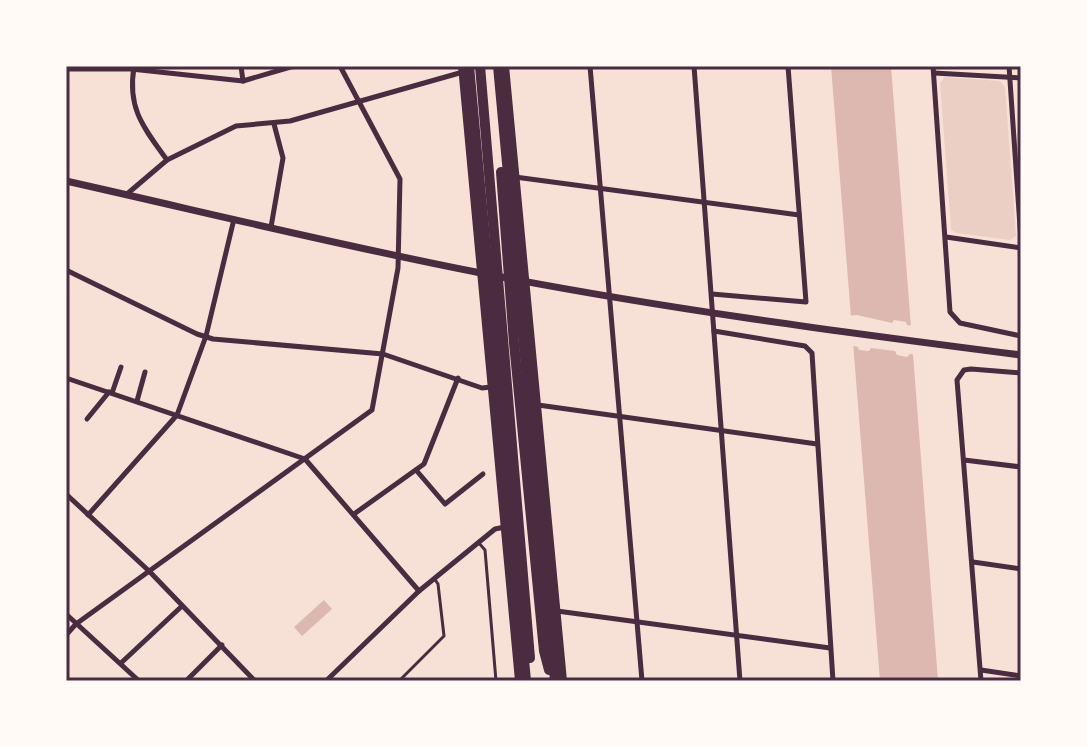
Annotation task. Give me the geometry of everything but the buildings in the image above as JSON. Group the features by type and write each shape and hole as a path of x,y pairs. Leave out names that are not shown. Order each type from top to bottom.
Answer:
{"highway":[{"path":"480,66 530,654 527,681"},
{"path":"498,66 554,681"},
{"path":"465,68 527,681"},
{"path":"501,94 502,179 514,343 544,651 554,681"}],"main road":[{"path":"505,66 563,681"},
{"path":"465,68 519,681"}],"street":[{"path":"241,66 243,81"},
{"path":"66,69 134,68 243,81 294,66"},
{"path":"66,635 76,624 372,410 399,257 400,179 340,66"},
{"path":"590,66 642,681"},
{"path":"694,66 740,681"},
{"path":"712,294 806,302 788,66"},
{"path":"1009,66 1021,241"},
{"path":"134,68 132,84 138,120 167,160"},
{"path":"126,195 167,160 236,126 274,124 358,102 465,68"},
{"path":"1021,78 934,70 950,312 954,320 960,323 1021,336"},
{"path":"271,227 283,158 274,124"},
{"path":"515,177 799,215"},
{"path":"66,181 399,257 610,297 1021,355"},
{"path":"88,515 177,415 206,336 235,218"},
{"path":"946,237 1021,248"},
{"path":"66,270 206,336 383,354 482,388 492,387"},
{"path":"714,331 805,346 812,353 833,681"},
{"path":"87,419 110,393 121,367"},
{"path":"981,681 959,375 971,369 1021,373"},
{"path":"137,401 145,372"},
{"path":"66,378 305,459 419,591"},
{"path":"354,514 424,464 458,378"},
{"path":"537,404 817,444"},
{"path":"964,460 1021,467"},
{"path":"416,470 445,504 483,474"},
{"path":"66,494 149,571 255,681"},
{"path":"326,681 434,578 495,529 505,527"},
{"path":"973,562 1021,569"},
{"path":"121,663 182,606"},
{"path":"556,611 830,648"},
{"path":"66,614 139,681"},
{"path":"186,681 222,645"},
{"path":"981,670 1021,676"}],"lane":[{"path":"478,542 485,550 496,681"},
{"path":"399,681 444,636 438,584 434,578"}],"shaded area":[{"path":"831,66 891,66 938,681 880,681"},
{"path":"945,77 1000,81 1005,87 1016,236 1010,240 956,233 951,229 940,83"},
{"path":"324,600 332,609 302,636 294,627"}],"pier":[{"path":"848,316 916,326 918,355 910,354 907,357 897,355 895,351 871,348 869,351 859,350 850,345"}]}
